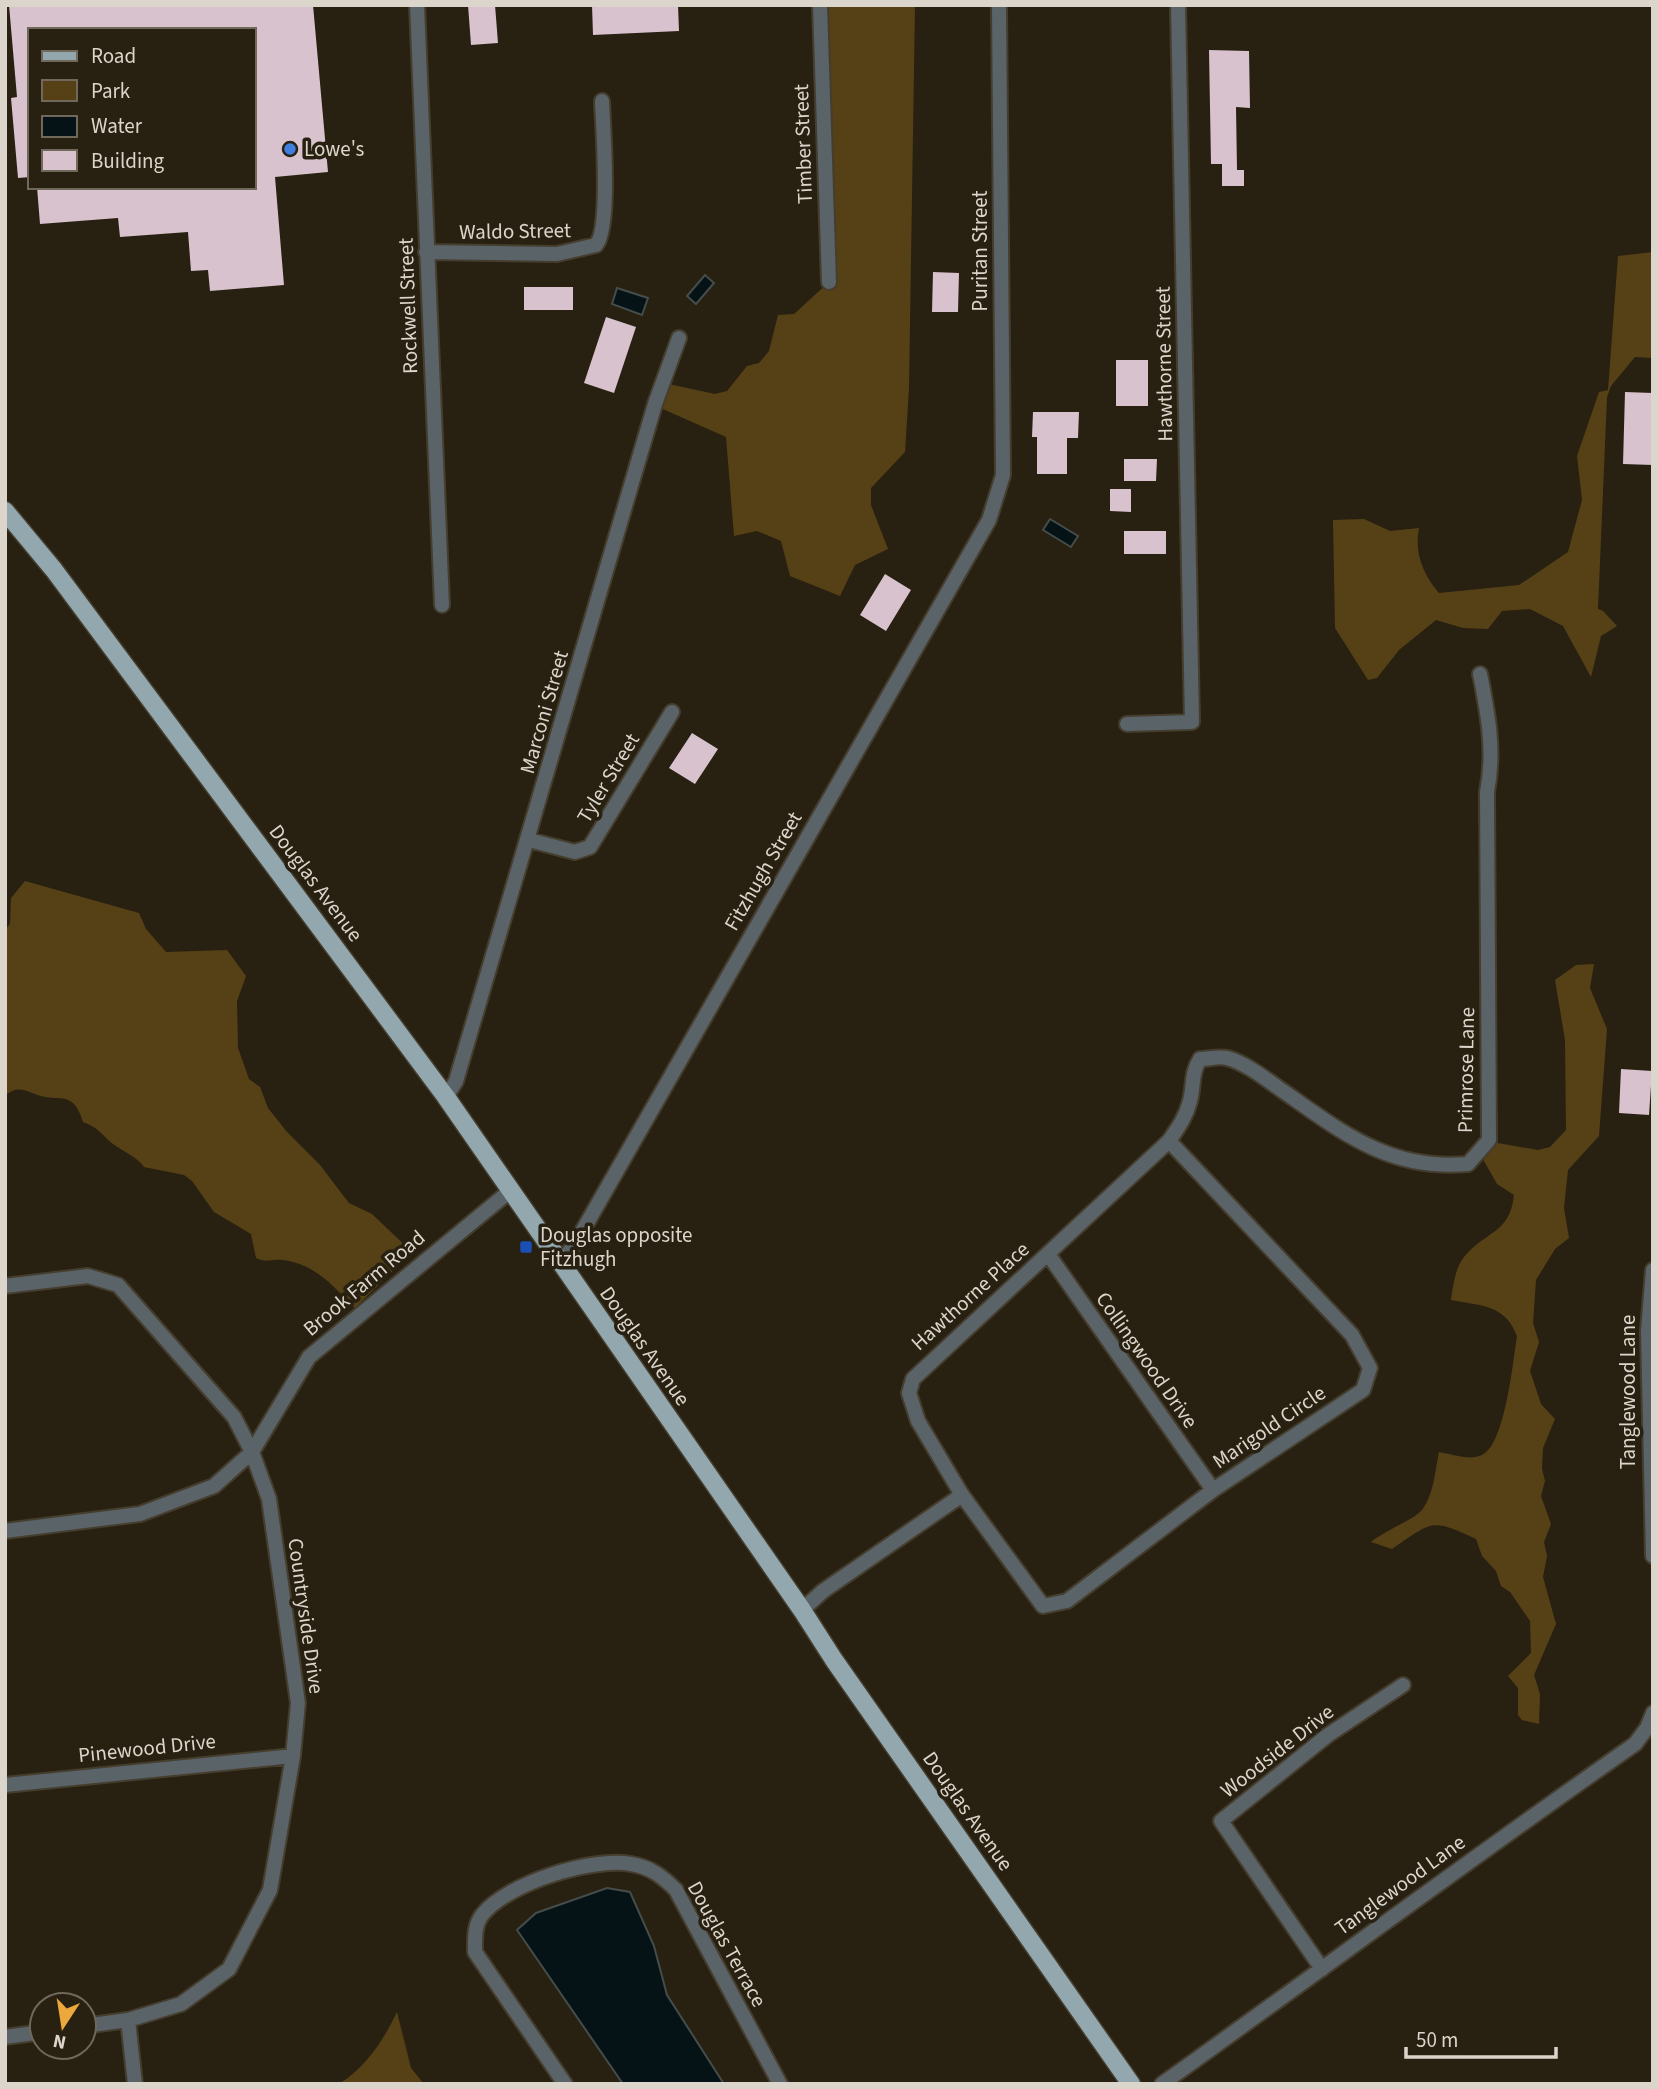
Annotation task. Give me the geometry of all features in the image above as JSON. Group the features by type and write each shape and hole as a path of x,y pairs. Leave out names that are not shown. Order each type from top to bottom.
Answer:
{"main road":[{"name":"Douglas Avenue","path":"5,511 54,570 446,1097 834,1660 1131,2084"}],"street":[{"name":"Rockwell Street","path":"417,5 442,605"},
{"name":"Timber Street","path":"820,5 829,282"},
{"name":"Puritan Street","path":"999,5 1003,475 999,496"},
{"name":"Hawthorne Street","path":"1127,724 1192,722 1178,5"},
{"name":"Waldo Street","path":"426,252 558,254 588,249 600,240 605,218 602,101"},
{"name":"Marconi Street","path":"446,1097 456,1081 655,404 679,338"},
{"name":"Fitzhugh Street","path":"560,1265 575,1244 989,520 999,496"},
{"name":"Primrose Lane","path":"1200,1059 1227,1058 1269,1080 1346,1134 1387,1156 1416,1163 1468,1164 1489,1140 1488,792 1492,766 1490,729 1480,674"},
{"name":"Tyler Street","path":"529,840 575,852 590,847 672,712"},
{"name":"Hawthorne Place","path":"962,1495 918,1421 909,1394 913,1379 1169,1141 1184,1120 1190,1099 1193,1071 1200,1059"},
{"name":"Marigold Circle","path":"962,1495 1043,1606 1067,1601 1213,1490 1363,1390 1370,1368 1352,1335 1169,1141"},
{"name":"Brook Farm Road","path":"5,1531 140,1514 214,1486 252,1452 309,1357 510,1191"},
{"name":"Collingwood Drive","path":"1048,1254 1213,1490"},
{"name":"Tanglewood Lane","path":"1653,1270 1653,1556"},
{"name":"Countryside Drive","path":"5,1286 88,1276 118,1285 234,1417 252,1452 269,1499 298,1703 293,1756 270,1890 229,1969 181,2004 128,2020 98,2024"},
{"path":"802,1611 823,1591 962,1495"},
{"name":"Woodside Drive","path":"1322,1969 1221,1821 1328,1735 1403,1685"},
{"name":"Tanglewood Lane","path":"1162,2084 1322,1969 1372,1929 1635,1744 1647,1728 1653,1713"},
{"name":"Pinewood Drive","path":"5,1785 293,1756"},
{"name":"Douglas Terrace","path":"565,2084 475,1952 474,1934 482,1916 508,1894 579,1867 608,1863 644,1867 660,1874 676,1890 780,2084"},
{"path":"128,2020 135,2084"},
{"path":"5,2037 28,2034"}],"green space":[{"path":"823,5 915,5 909,388 905,452 871,488 871,505 888,549 855,565 840,596 790,576 781,541 757,531 734,536 726,437 656,406 664,383 715,394 727,391 747,366 759,363 769,351 778,315 794,314 829,282"},
{"path":"1653,252 1653,358 1635,357 1611,386 1607,397 1598,609 1617,626 1601,636 1591,677 1563,626 1530,609 1502,611 1488,629 1463,628 1436,620 1399,650 1377,678 1368,680 1335,628 1333,520 1364,519 1390,531 1419,528 1421,563 1439,593 1519,585 1568,552 1582,500 1577,456 1599,392 1608,390 1618,256"},
{"path":"25,881 139,913 146,929 166,952 227,950 246,976 237,1001 238,1048 249,1079 260,1087 268,1108 287,1132 320,1165 349,1203 372,1214 412,1252 355,1308 323,1277 305,1266 283,1260 266,1261 256,1258 251,1234 214,1212 192,1181 184,1175 144,1167 98,1130 83,1122 78,1109 71,1102 20,1090 5,1096 5,930 10,924 11,898"},
{"path":"1594,964 1590,988 1607,1029 1599,1136 1568,1170 1564,1208 1569,1238 1555,1249 1536,1280 1533,1323 1539,1342 1530,1371 1541,1404 1555,1419 1543,1448 1542,1469 1545,1481 1541,1496 1551,1524 1544,1542 1547,1556 1543,1577 1556,1624 1534,1675 1540,1694 1539,1724 1522,1720 1518,1715 1518,1688 1508,1676 1531,1653 1530,1621 1510,1592 1501,1586 1496,1571 1482,1556 1476,1539 1450,1528 1432,1526 1392,1549 1371,1542 1422,1510 1432,1490 1439,1452 1477,1457 1490,1448 1497,1436 1507,1401 1517,1336 1499,1312 1451,1300 1461,1261 1472,1248 1502,1225 1512,1208 1514,1195 1497,1184 1480,1154 1492,1142 1538,1150 1550,1147 1566,1130 1565,1040 1555,980 1576,965"},
{"path":"397,2012 411,2068 424,2084 339,2084 373,2052"}],"water":[{"path":"705,275 714,283 696,304 687,296"},
{"path":"617,288 648,298 642,315 612,304"},
{"path":"1050,519 1078,536 1071,547 1043,530"},
{"path":"607,1888 630,1892 654,1946 667,1995 724,2084 623,2084 517,1930 536,1913"}],"building":[{"name":"Lowe's","path":"9,5 313,5 328,172 275,177 284,285 210,291 208,270 191,271 188,232 120,237 118,218 40,224 37,189 256,189 256,28 28,28 28,177 18,178 11,98 17,97"},
{"path":"468,5 495,5 498,43 471,45"},
{"path":"592,5 678,5 679,31 593,35"},
{"path":"1209,50 1249,51 1250,108 1236,107 1237,170 1244,170 1244,186 1222,186 1222,164 1211,164"},
{"path":"933,272 959,273 958,312 932,312"},
{"path":"524,287 573,287 573,310 524,310"},
{"path":"606,317 636,327 614,393 584,383"},
{"path":"1116,360 1148,360 1148,406 1116,406"},
{"path":"1625,392 1653,393 1653,465 1623,464"},
{"path":"1033,412 1079,412 1078,438 1067,438 1067,474 1037,474 1037,437 1032,437"},
{"path":"1124,459 1157,459 1156,481 1124,481"},
{"path":"1110,489 1131,489 1131,512 1110,511"},
{"path":"1124,531 1166,531 1166,554 1124,554"},
{"path":"885,574 911,590 886,631 860,615"},
{"path":"692,733 718,749 695,784 669,768"},
{"path":"1621,1069 1652,1071 1649,1115 1619,1113"}],"place":[{"name":"Lowe's","path":"290,149"},
{"name":"Douglas opposite Fitzhugh","path":"526,1247"}]}
